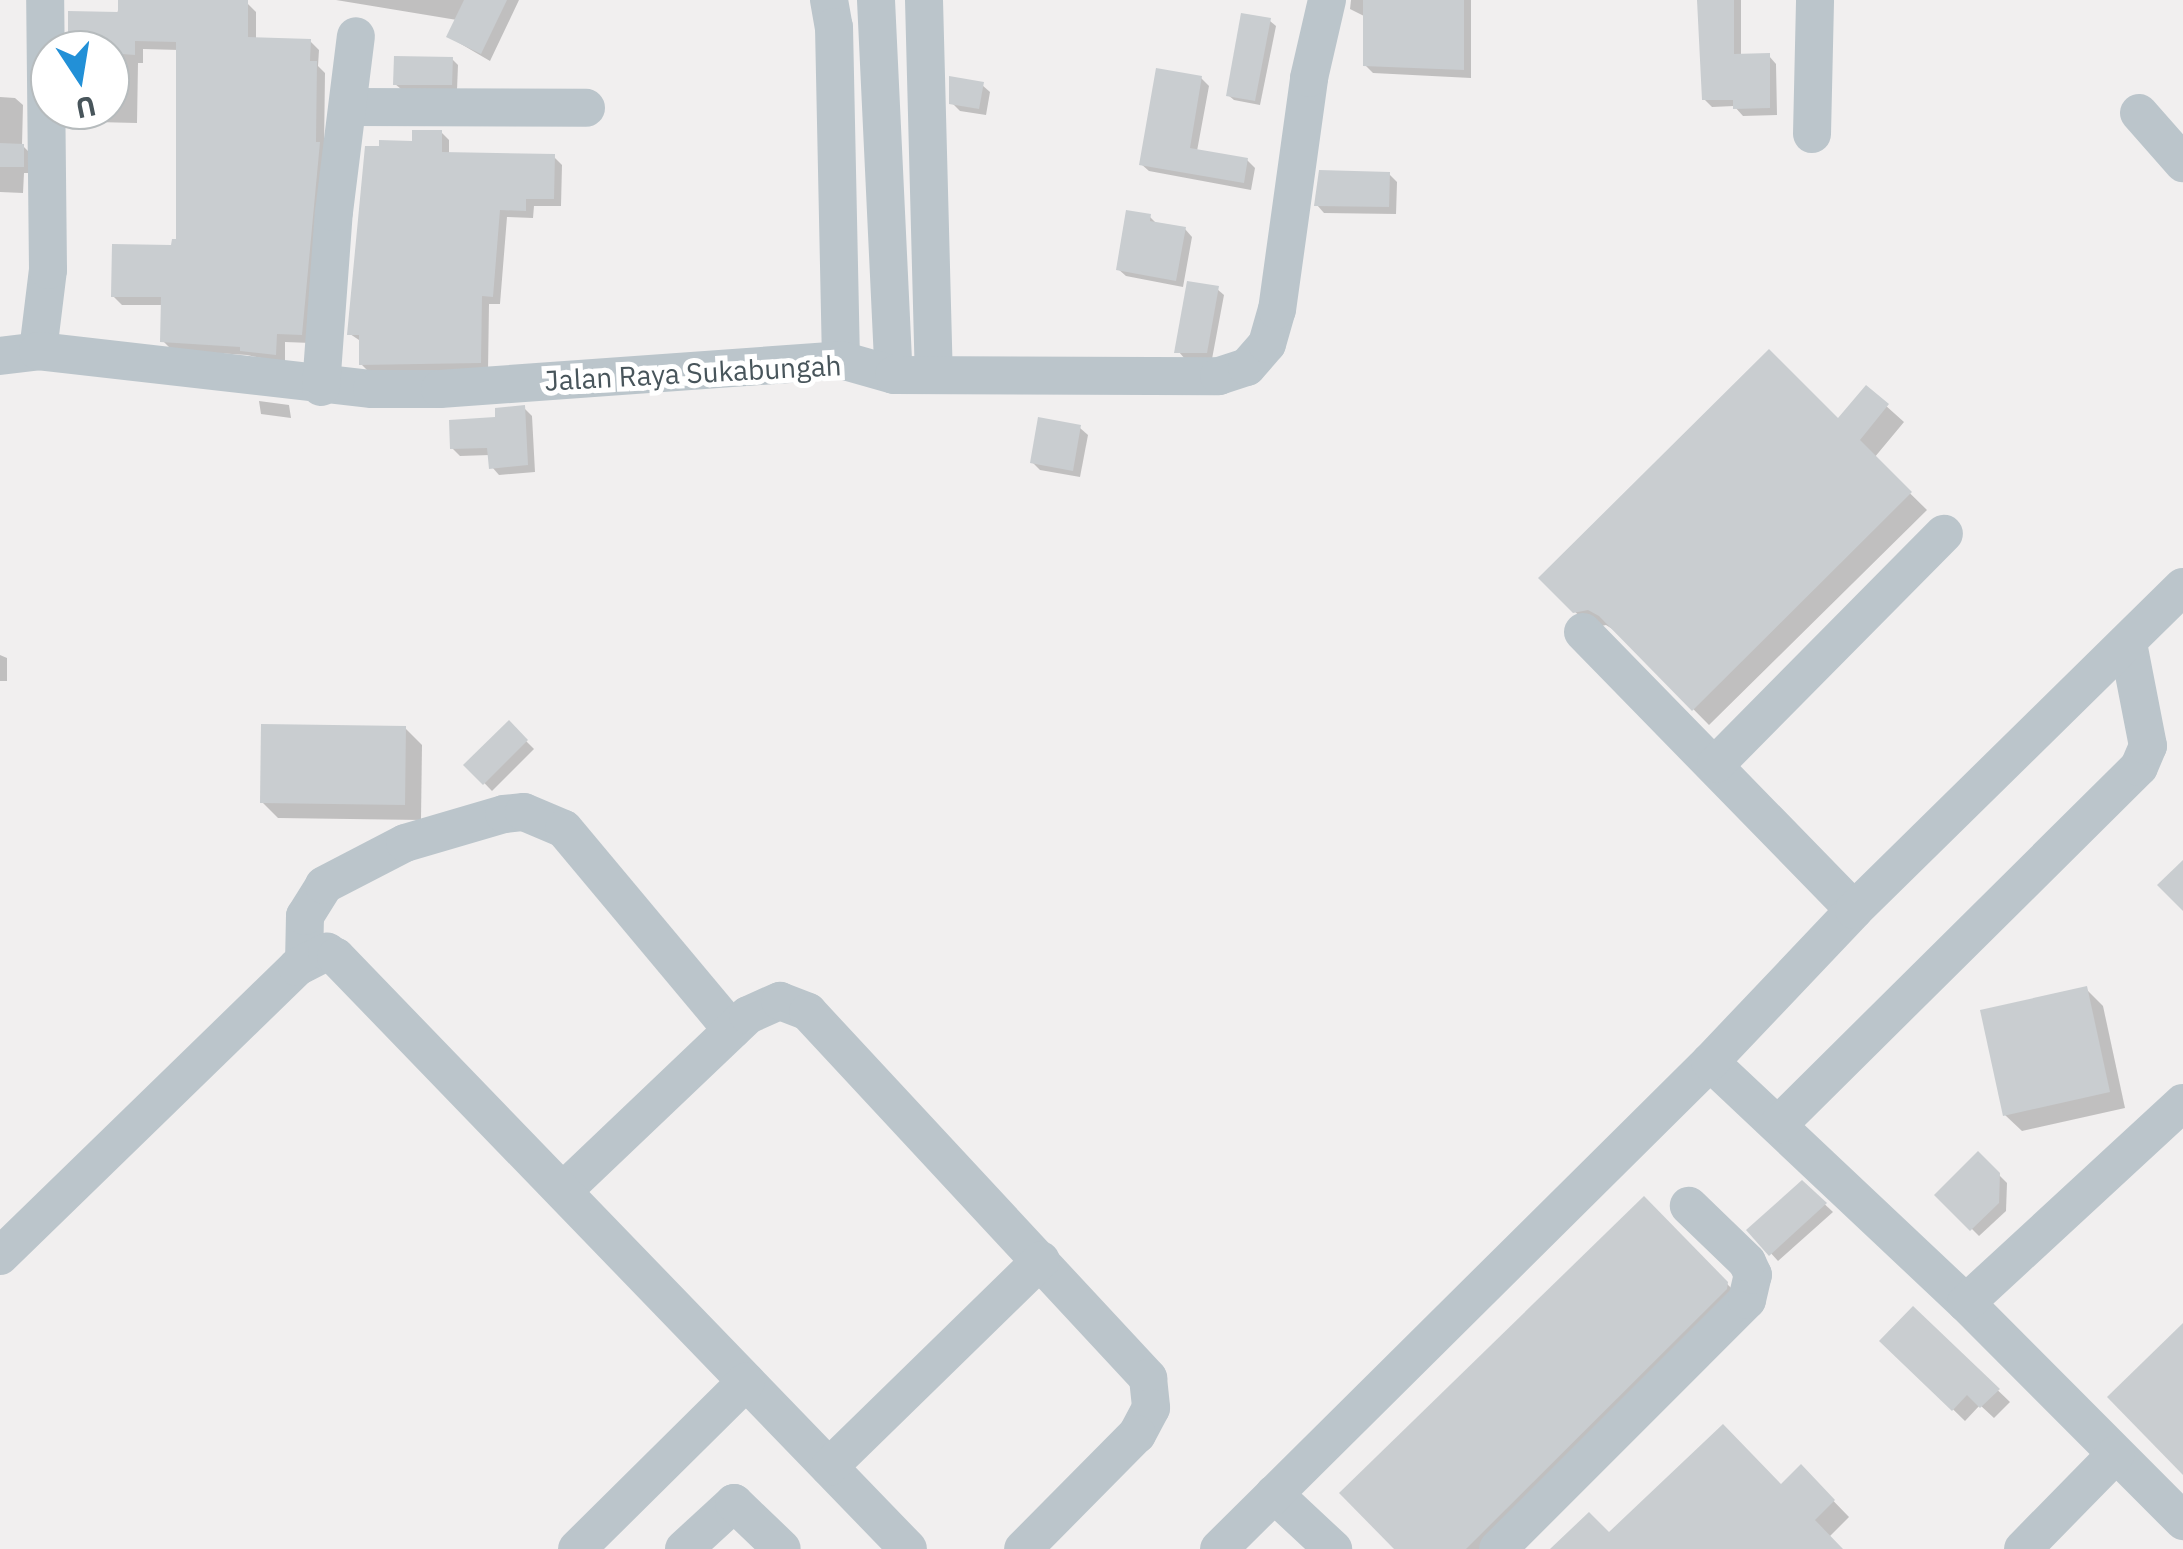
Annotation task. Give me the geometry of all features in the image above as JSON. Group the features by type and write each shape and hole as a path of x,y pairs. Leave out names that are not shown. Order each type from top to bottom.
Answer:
{"street":[{"path":"38,351 48,270 44,0"},
{"path":"829,0 834,28 842,360"},
{"path":"876,0 894,375"},
{"path":"924,0 934,375"},
{"name":"Jalan Raya Sukabungah","path":"0,356 38,351 322,387 440,389 842,360 894,375 1218,376 1247,366 1267,344 1276,310 1309,78 1326,0"},
{"path":"1812,134 1815,0"},
{"path":"322,387 334,212 356,36"},
{"path":"350,107 586,108"},
{"path":"2139,113 2183,163"},
{"path":"1716,764 1944,534"},
{"path":"1220,1549 1710,1062 1854,910 2183,588"},
{"path":"1583,632 1716,764 1854,910"},
{"path":"1778,1125 2139,768 2148,746 2128,643"},
{"path":"304,962 305,916 324,886 406,843 504,814 524,812 549,820 577,842 732,1030"},
{"path":"0,1256 304,962 327,952 336,956 908,1549"},
{"path":"563,1192 732,1030 766,1004 780,1001 808,1012 1148,1378 1153,1399 1137,1434 1023,1549"},
{"path":"1710,1062 1966,1304 2183,1521"},
{"path":"1966,1304 2183,1103"},
{"path":"1498,1549 1747,1300 1753,1276 1747,1262 1689,1206"},
{"path":"829,1467 1041,1260"},
{"path":"578,1549 746,1382"},
{"path":"2023,1549 2115,1455"},
{"path":"1274,1494 1333,1549"},
{"path":"684,1549 734,1503 780,1548"}],"building":[{"path":"118,0 248,0 248,37 311,39 310,61 317,61 316,142 320,142 302,335 277,334 276,355 240,351 240,347 160,342 161,297 111,297 112,244 171,245 172,239 176,239 176,42 135,41 135,55 130,55 130,30 68,30 68,11 118,12"},
{"path":"464,0 507,0 481,54 446,37"},
{"path":"1363,0 1464,0 1464,70 1363,66"},
{"path":"1697,0 1734,0 1734,54 1770,53 1770,108 1733,109 1733,100 1702,100"},
{"path":"1241,13 1271,18 1255,101 1226,96"},
{"path":"394,56 453,57 452,85 393,85"},
{"path":"1156,68 1202,76 1190,148 1248,158 1244,183 1139,165"},
{"path":"949,76 984,82 979,109 949,104"},
{"path":"412,130 442,130 442,152 555,154 554,199 526,199 526,211 500,210 493,297 482,296 481,363 359,365 359,335 347,335 365,146 379,146 379,140 412,141"},
{"path":"0,143 24,144 24,167 0,167"},
{"path":"1319,170 1390,172 1389,207 1314,206"},
{"path":"1126,210 1151,214 1150,221 1186,227 1176,281 1116,270"},
{"path":"1187,281 1219,286 1207,353 1174,353"},
{"path":"1769,349 1838,418 1866,385 1889,404 1860,440 1912,492 1692,711 1599,616 1588,610 1573,613 1538,578"},
{"path":"525,405 528,465 489,469 487,448 450,449 449,420 495,417 495,408"},
{"path":"1038,417 1081,425 1073,471 1030,463"},
{"path":"509,720 528,740 483,785 463,765"},
{"path":"261,724 406,726 405,805 260,803"},
{"path":"2183,860 2183,911 2157,885"},
{"path":"2087,986 2110,1092 2003,1116 1980,1010"},
{"path":"1978,1151 2000,1173 1999,1203 1970,1231 1934,1195"},
{"path":"1802,1180 1827,1203 1769,1256 1746,1230"},
{"path":"1644,1196 1728,1282 1727,1289 1466,1549 1394,1549 1339,1493"},
{"path":"1913,1306 2000,1389 1980,1408 1967,1395 1952,1411 1879,1341"},
{"path":"2183,1323 2183,1475 2107,1397"},
{"path":"1723,1424 1781,1484 1801,1464 1835,1500 1815,1520 1843,1549 1550,1549 1589,1512 1609,1532"}]}
